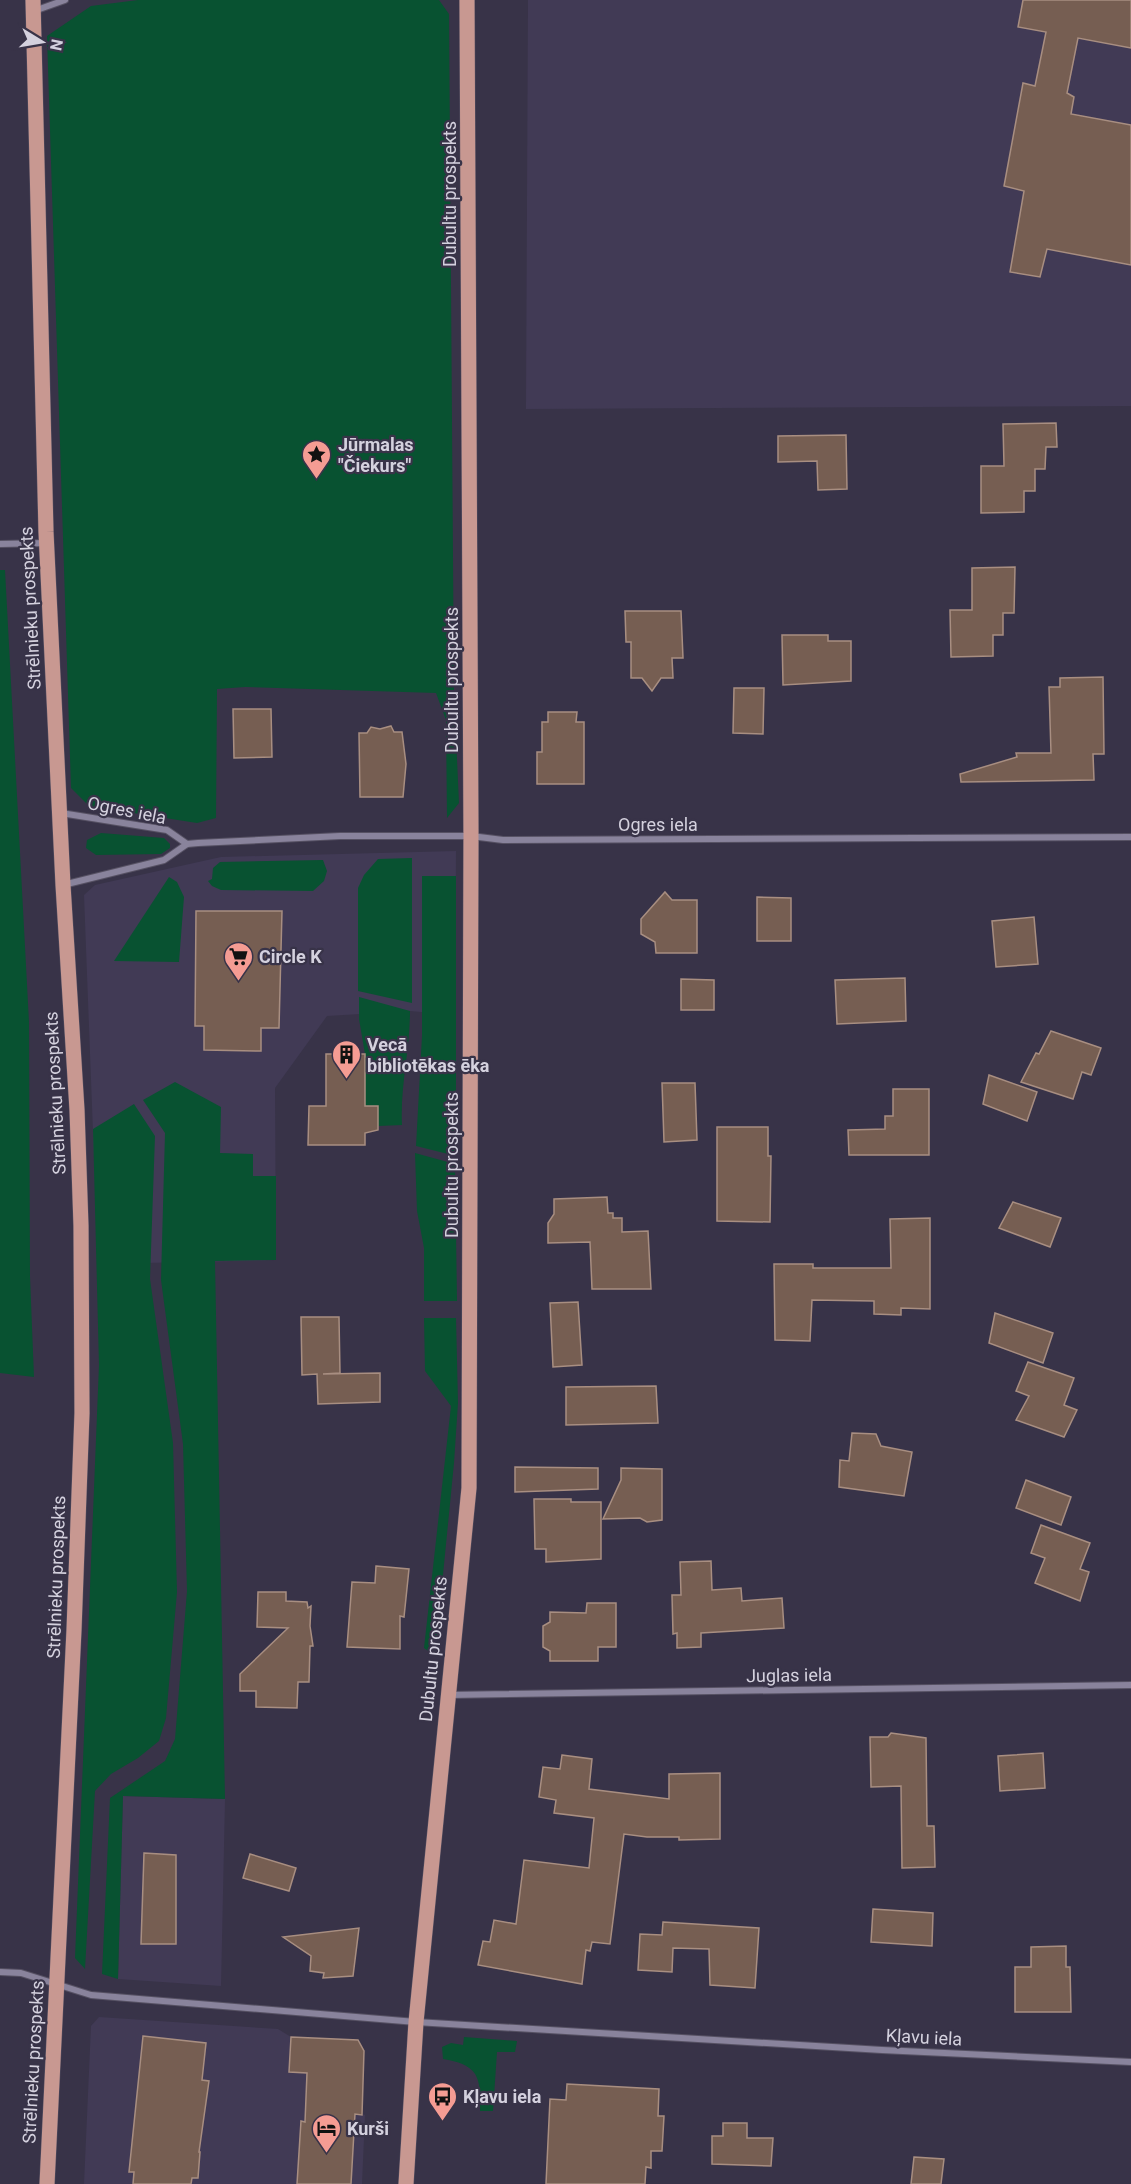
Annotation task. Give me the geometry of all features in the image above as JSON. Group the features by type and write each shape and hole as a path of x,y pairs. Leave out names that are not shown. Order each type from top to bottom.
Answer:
{"main road":[{"name":"Dubultu prospekts","path":"406,2184 416,2022 469,1488 471,836 467,0"},
{"name":"Strēlnieku prospekts","path":"33,6 47,543 81,1226 81,1413 74,1630 47,2184"}],"street":[{"path":"33,6 65,0"},
{"path":"0,544 47,543"},
{"name":"Ogres iela","path":"59,812 167,830 187,844"},
{"name":"Ogres iela","path":"63,885 164,860 187,844 216,841 340,836 471,836 502,840 1131,837"},
{"name":"Juglas iela","path":"447,1695 1131,1685"},
{"name":"Kļavu iela","path":"0,1971 57,1983 91,1995 416,2022 870,2049 1131,2061"}],"shaded area":[{"path":"528,0 1131,0 1131,406 526,409"},
{"path":"456,851 455,1015 410,1011 327,1016 275,1088 276,1260 98,1264 84,895 95,885 221,857"},
{"path":"123,1796 225,1799 221,1986 118,1979"},
{"path":"99,2017 278,2029 291,2037 358,2040 364,2051 362,2114 365,2115 362,2184 84,2184 91,2026"}],"green space":[{"path":"138,0 439,0 449,14 454,693 459,803 447,818 446,720 436,693 245,687 217,689 216,818 197,823 89,806 71,788 47,36 91,6"},
{"path":"0,570 5,570 29,1022 30,1277 34,1377 0,1373"},
{"path":"101,833 164,838 170,844 170,848 161,854 96,855 86,848 87,840"},
{"path":"412,858 412,1003 358,991 358,888 364,875 378,859"},
{"path":"323,860 327,871 324,881 313,891 221,890 212,886 208,881 212,879 213,868 220,862"},
{"path":"422,876 456,876 456,1156 416,1146 422,1036"},
{"path":"169,877 177,882 184,897 179,962 114,961"},
{"path":"359,997 410,1011 402,1096 402,1125 378,1126 365,1106 365,1054 359,1019"},
{"path":"175,1082 221,1107 220,1153 253,1154 253,1176 276,1176 276,1260 215,1261 225,1799 123,1796 118,1979 102,1974 110,1798 165,1761 175,1739 187,1591 183,1444 161,1280 165,1133 143,1100"},
{"path":"134,1104 155,1136 150,1279 173,1443 177,1592 166,1718 159,1741 138,1758 111,1774 95,1791 85,1969 75,1958 99,1365 93,1129"},
{"path":"415,1153 455,1164 457,1301 424,1301 424,1248 417,1211"},
{"path":"424,1318 456,1318 458,1403 435,1656 424,1648 451,1406 425,1371"},
{"path":"464,2037 517,2041 515,2052 497,2052 493,2111 480,2111 480,2089 471,2069 443,2059 442,2047 451,2043 463,2045"}],"building":[{"path":"1023,0 1131,0 1131,48 1078,38 1067,93 1074,97 1071,114 1131,125 1131,265 1047,249 1040,277 1010,272 1024,191 1004,186 1023,83 1035,86 1046,32 1018,27"},
{"path":"1056,423 1057,447 1046,447 1045,469 1035,469 1035,491 1024,491 1024,512 981,513 981,466 1004,466 1003,424"},
{"path":"846,435 847,489 818,490 817,461 778,462 778,436"},
{"path":"1015,567 1014,613 1003,613 1003,635 993,635 993,656 951,657 950,610 972,610 972,568"},
{"path":"625,611 681,611 683,658 672,658 673,678 661,678 652,691 642,678 631,678 631,642 626,642"},
{"path":"782,635 828,635 828,641 851,641 851,681 783,685"},
{"path":"1103,677 1104,754 1093,754 1094,780 961,782 960,774 1017,757 1016,753 1051,753 1049,687 1060,687 1060,678"},
{"path":"734,688 764,688 763,734 733,733"},
{"path":"233,709 271,709 272,757 234,758"},
{"path":"548,712 577,712 576,722 584,722 584,784 537,784 537,752 542,752 542,722 548,722"},
{"path":"391,726 394,732 402,732 406,764 403,797 360,797 359,733 367,733 371,727 380,729"},
{"path":"665,892 672,900 697,900 697,953 656,953 655,942 641,934 641,919"},
{"path":"757,897 791,898 791,941 757,941"},
{"path":"196,911 282,911 279,1028 261,1028 261,1051 204,1050 204,1026 195,1026"},
{"path":"1034,917 1038,964 996,967 992,921"},
{"path":"905,978 906,1021 837,1024 835,980"},
{"path":"681,979 714,980 714,1010 681,1010"},
{"path":"1051,1031 1101,1048 1091,1075 1082,1072 1073,1099 1021,1082"},
{"name":"Vecā bibliotēkas ēka","path":"326,1054 365,1054 365,1106 378,1106 378,1130 365,1133 365,1145 308,1145 309,1106 326,1106"},
{"path":"989,1075 1037,1092 1027,1121 983,1104"},
{"path":"662,1083 695,1083 697,1140 664,1142"},
{"path":"893,1089 929,1089 929,1155 849,1155 848,1130 885,1129 885,1116 893,1116"},
{"path":"717,1127 768,1127 768,1156 771,1156 770,1222 717,1221"},
{"path":"607,1197 608,1213 613,1213 613,1218 622,1218 622,1232 648,1231 651,1289 592,1289 590,1242 548,1243 548,1223 554,1214 554,1199"},
{"path":"1013,1202 1061,1218 1050,1247 999,1228"},
{"path":"930,1218 930,1309 901,1308 901,1315 874,1314 874,1301 812,1300 810,1341 775,1340 774,1264 813,1264 813,1268 891,1268 890,1219"},
{"path":"578,1302 582,1365 553,1367 550,1303"},
{"path":"995,1313 1053,1333 1043,1363 989,1343"},
{"path":"301,1317 339,1317 340,1373 323,1374 380,1373 380,1402 318,1404 317,1374 302,1375"},
{"path":"1028,1362 1074,1378 1064,1405 1077,1410 1064,1437 1016,1420 1029,1396 1016,1391"},
{"path":"656,1386 658,1423 566,1425 566,1387"},
{"path":"852,1433 876,1434 881,1446 912,1452 904,1496 839,1487 840,1460 849,1461"},
{"path":"515,1467 598,1468 598,1489 515,1492"},
{"path":"621,1468 662,1469 662,1520 647,1522 640,1518 603,1519 621,1480"},
{"path":"1026,1480 1071,1497 1061,1525 1016,1508"},
{"path":"534,1499 601,1502 601,1559 546,1562 546,1549 535,1549"},
{"path":"1041,1525 1090,1543 1080,1569 1089,1572 1080,1601 1035,1583 1045,1558 1031,1553"},
{"path":"711,1561 712,1590 741,1588 742,1601 782,1598 784,1628 701,1633 701,1647 677,1648 677,1633 673,1634 672,1595 681,1595 680,1562"},
{"path":"376,1566 409,1569 404,1617 400,1616 400,1649 347,1647 352,1582 375,1583"},
{"path":"258,1592 286,1592 286,1601 307,1602 308,1608 311,1606 310,1626 313,1646 310,1646 309,1682 298,1682 297,1708 256,1707 256,1691 240,1691 240,1674 288,1628 257,1627"},
{"path":"587,1603 616,1603 616,1647 598,1647 598,1661 550,1661 550,1651 543,1647 543,1626 550,1622 550,1612 586,1613"},
{"path":"891,1733 926,1738 927,1826 934,1826 935,1867 902,1868 901,1786 871,1787 870,1737 888,1737"},
{"path":"1043,1753 1045,1788 1000,1791 998,1756"},
{"path":"562,1755 592,1759 589,1789 669,1799 669,1774 720,1773 720,1839 679,1840 679,1837 624,1834 610,1944 592,1942 590,1951 586,1950 582,1984 478,1965 483,1941 490,1942 494,1920 516,1924 524,1860 589,1868 594,1818 554,1813 556,1800 539,1797 543,1767 560,1769"},
{"path":"144,1853 176,1855 176,1944 141,1944"},
{"path":"250,1854 296,1868 289,1891 243,1878"},
{"path":"873,1909 933,1913 932,1946 871,1942"},
{"path":"663,1922 759,1928 755,1988 710,1985 709,1949 673,1948 672,1972 638,1970 640,1934 662,1935"},
{"path":"359,1928 353,1976 323,1978 324,1973 310,1971 311,1956 283,1937"},
{"path":"1066,1946 1066,1967 1070,1967 1071,2012 1015,2012 1015,1967 1031,1967 1031,1947"},
{"path":"143,2036 206,2043 202,2080 209,2081 199,2152 198,2178 192,2178 191,2184 133,2184 134,2172 129,2172"},
{"path":"291,2037 358,2040 364,2051 362,2115 355,2114 351,2184 297,2184 301,2121 305,2122 307,2073 289,2072"},
{"path":"567,2084 659,2089 658,2116 664,2116 662,2151 651,2151 651,2168 646,2167 645,2184 546,2184 550,2099 566,2100"},
{"path":"723,2123 747,2123 747,2138 773,2138 771,2166 712,2164 712,2136 723,2136"},
{"path":"914,2157 944,2159 941,2184 911,2184"}],"place":[{"name":"Jūrmalas \"Čiekurs\"","path":"317,480"},
{"name":"Circle K","path":"238,982"},
{"name":"Vecā bibliotēkas ēka","path":"346,1080"},
{"name":"Kļavu iela","path":"442,2122"},
{"name":"Kurši","path":"326,2154"}]}
